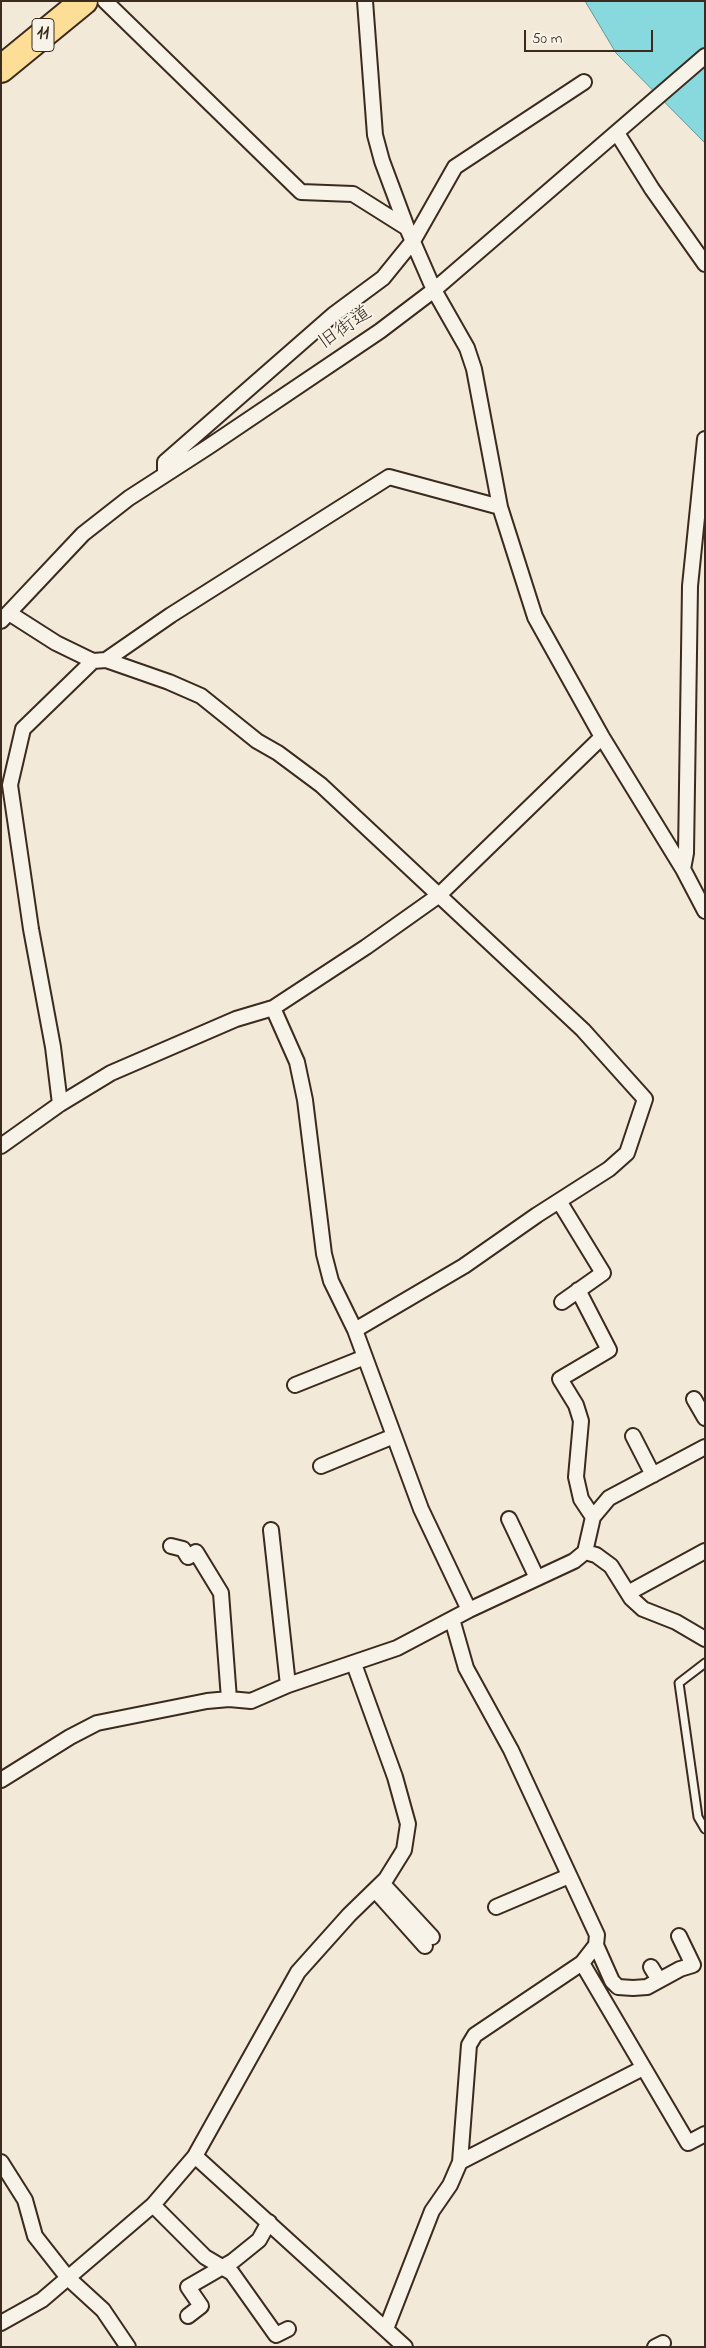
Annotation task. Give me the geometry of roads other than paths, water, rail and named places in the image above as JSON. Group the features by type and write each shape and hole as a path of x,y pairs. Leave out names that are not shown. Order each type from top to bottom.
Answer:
{"highway":[{"name":"11","path":"1,69 84,1"}],"street":[{"path":"105,1 300,192 353,194 407,228"},
{"path":"366,1 375,135 382,161 407,228 434,290 467,348 474,369 500,507 535,617 602,737 683,869 705,911"},
{"name":"旧街道","path":"5,617 83,534 129,498 208,448 364,342 434,290 705,56"},
{"path":"165,474 165,462 333,314 383,278 414,242 455,167 584,82"},
{"path":"622,129 652,189 705,264"},
{"path":"683,869 686,853 690,586 705,439"},
{"path":"60,1104 53,1047 32,929 10,785 23,729 100,661 171,614 389,478 500,507"},
{"path":"5,617 56,643 100,661 170,682 201,696 257,741 322,785 438,896 583,1030 645,1099 627,1154 609,1169 464,1266 355,1330"},
{"path":"1,1146 60,1104 110,1073 236,1019 273,1008 438,896 602,737"},
{"path":"273,1008 297,1062 306,1100 324,1254 331,1281 355,1330 421,1509 469,1610"},
{"path":"559,1201 603,1273 562,1302"},
{"path":"578,1290 609,1350 560,1379 576,1406 581,1421 576,1477 581,1499 593,1517"},
{"path":"295,1385 365,1357"},
{"path":"694,1399 705,1418"},
{"path":"321,1466 394,1436"},
{"path":"633,1436 652,1475"},
{"path":"1,1780 70,1737 97,1723 208,1701 229,1699 251,1701 288,1685 397,1648 469,1610 574,1561 585,1552 593,1517 609,1498 705,1447"},
{"path":"509,1519 537,1578"},
{"path":"271,1530 288,1685"},
{"path":"171,1546 183,1550 188,1557 196,1552 221,1593 229,1699"},
{"path":"628,1593 705,1551"},
{"path":"585,1552 596,1555 611,1566 628,1593 643,1609 676,1622 705,1639"},
{"path":"452,1619 466,1668 511,1750 597,1935 596,1945 612,1981 618,1987 646,1987 693,1965 679,1936"},
{"path":"1,2323 42,2300 68,2278 152,2205 195,2156 298,1972 378,1886 404,1850 408,1824 395,1777 354,1664"},
{"path":"496,1907 569,1876"},
{"path":"378,1886 428,1941"},
{"path":"386,2329 432,2211 450,2185 460,2162 469,2045 475,2036 582,1963 596,1945"},
{"path":"582,1963 688,2143 705,2134"},
{"path":"651,1967 658,1980"},
{"path":"460,2162 643,2068"},
{"path":"195,2156 405,2347"},
{"path":"1,2162 25,2200 35,2236 68,2278 103,2310 128,2347"},
{"path":"152,2205 205,2257 232,2273 276,2336 288,2329"},
{"path":"188,2316 201,2306 188,2287 221,2267 259,2240 269,2222"}],"lane":[{"path":"705,1663 679,1683 698,1817 705,1829"}],"water":[{"path":"585,1 705,1 705,143 616,53"}]}
